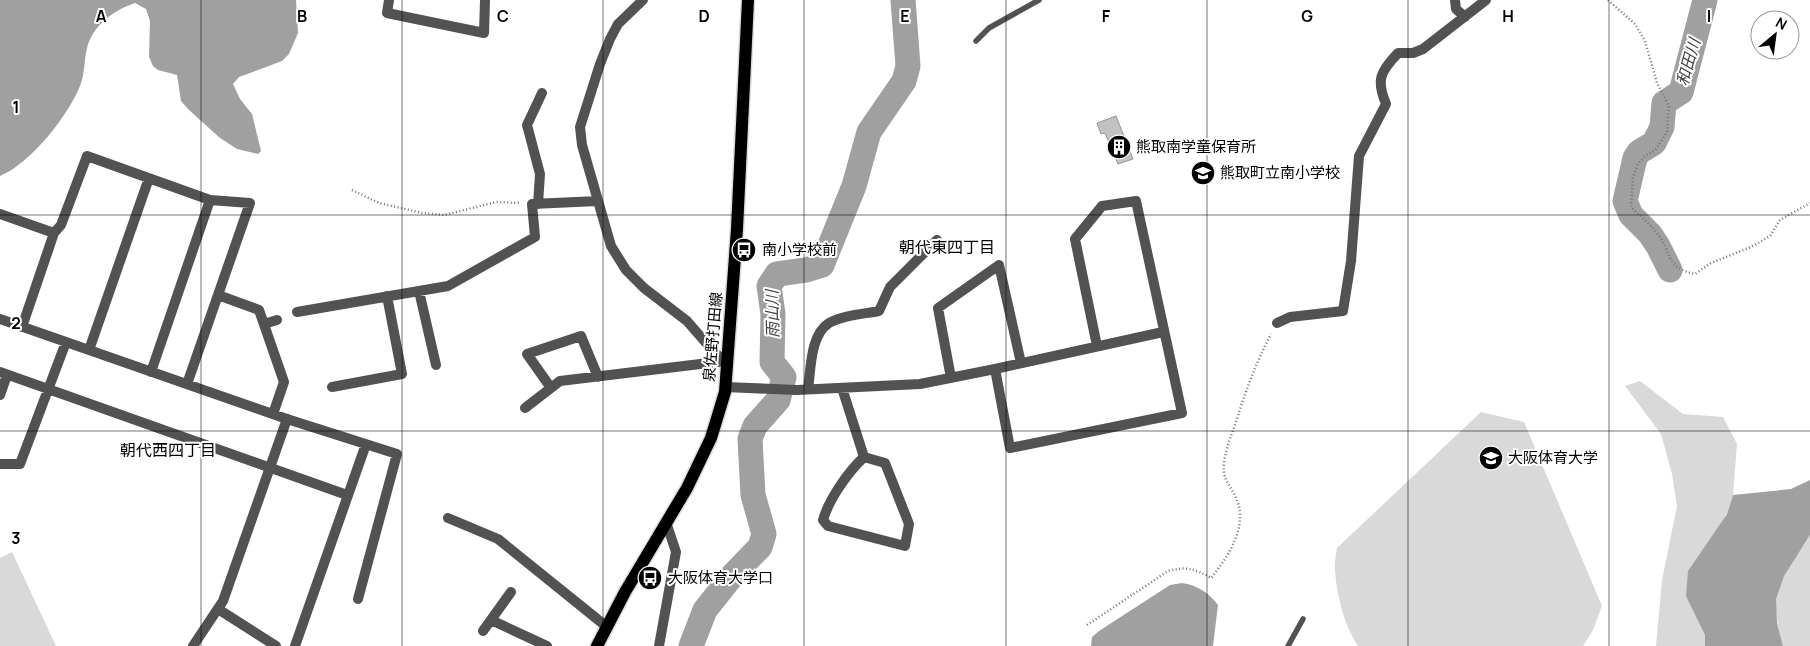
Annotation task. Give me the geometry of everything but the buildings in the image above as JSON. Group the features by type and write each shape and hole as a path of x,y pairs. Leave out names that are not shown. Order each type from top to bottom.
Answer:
{"main road":[{"name":"泉佐野打田線","path":"597,646 625,592 687,488 711,438 725,387 738,229 748,0"}],"street":[{"path":"389,0 387,13 484,32 485,0"},
{"path":"643,0 618,24 610,39 580,127 582,145 610,246 626,270 644,288 686,321 714,352 726,362"},
{"path":"1455,0 1456,9 1464,16"},
{"path":"1277,324 1290,316 1344,311 1351,261 1359,156 1386,104 1380,91 1380,79 1390,61 1398,53 1413,53 1423,49 1486,0"},
{"path":"298,312 448,286 535,237 535,204 540,174 528,125 542,93"},
{"path":"22,326 54,234 61,225 87,156 210,200 250,203 187,384"},
{"path":"89,350 150,178"},
{"path":"151,372 210,200"},
{"path":"535,204 598,201"},
{"path":"995,370 1010,448 1182,413 1136,201 1102,206 1075,239 1097,346"},
{"path":"0,214 54,234"},
{"path":"808,389 815,345 820,334 828,324 836,320 879,311 890,287 937,240"},
{"path":"951,378 938,308 999,266 1021,363"},
{"path":"419,291 436,365"},
{"path":"218,295 259,310 284,382 273,414"},
{"path":"332,387 402,374 387,296"},
{"path":"0,319 287,419 397,454 358,599"},
{"path":"264,324 277,320"},
{"path":"725,387 797,390 920,384 995,370 1163,332"},
{"path":"551,388 527,354 582,336 598,376"},
{"path":"0,464 20,464 66,342"},
{"path":"525,408 560,381 726,362"},
{"path":"0,395 4,374 347,495"},
{"path":"842,388 864,457"},
{"path":"193,646 223,601 287,419"},
{"path":"295,646 366,444"},
{"path":"864,457 885,463 909,524 905,546 828,526 823,520 827,508 855,466 864,457"},
{"path":"448,518 498,539 607,627"},
{"path":"659,646 676,552 666,522"},
{"path":"483,631 511,592"},
{"path":"218,609 276,646"},
{"path":"491,620 547,646"}],"lane":[{"path":"976,41 989,28 1039,0"},
{"path":"1288,646 1303,619"}],"path":[{"path":"1608,0 1635,24 1645,41 1657,83 1669,106 1667,132 1656,149 1644,156 1638,164 1633,177 1631,208 1656,231 1663,242 1671,262 1685,272 1695,274 1711,263 1751,247 1770,236 1780,220 1810,203"},
{"path":"352,190 380,203 422,213 444,215 496,202 535,204"},
{"path":"1087,625 1168,571 1188,568 1200,571 1211,578 1230,552 1240,520 1236,498 1226,482 1224,474 1227,448 1259,357 1277,324"}],"shaded area":[{"path":"0,0 296,0 298,33 289,54 282,61 239,77 233,84 240,99 252,114 261,151 258,154 237,149 220,138 181,101 177,75 158,70 153,66 149,57 150,21 146,9 135,3 112,14 94,32 87,48 82,81 67,111 47,138 35,150 12,170 0,176"},
{"path":"1640,381 1683,414 1723,417 1737,444 1733,495 1727,513 1717,530 1700,623 1705,635 1705,646 1656,646 1662,580 1677,506 1672,474 1661,434 1625,386"},
{"path":"1481,412 1524,422 1602,606 1593,630 1583,646 1358,646 1345,620 1339,601 1335,568 1337,548"},
{"path":"1810,480 1810,535 1784,576 1776,599 1777,623 1783,646 1705,646 1705,635 1686,596 1688,571 1727,514 1733,495 1791,489"},
{"path":"1810,535 1810,646 1783,646 1777,618 1777,592 1784,575"},
{"path":"12,552 56,646 0,646 0,558"},
{"path":"1182,583 1202,590 1218,605 1213,646 1091,646 1092,637 1099,631 1170,585"}],"waterway":[{"name":"雨山川","path":"691,646 705,610 732,576 760,547 764,534 753,495 750,439 755,426 778,400 784,377 772,362 773,314 769,286 777,274 806,270 822,265 854,186 869,132 904,81 908,66 903,0"},
{"name":"和田川","path":"1670,270 1658,246 1650,234 1631,215 1625,201 1635,158 1639,152 1654,143 1662,127 1664,103 1681,92 1705,0"}],"place":[{"name":"熊取南学童保育所","path":"1119,147"},
{"name":"熊取町立南小学校","path":"1203,173"},
{"name":"南小学校前","path":"744,250"},
{"name":"大阪体育大学","path":"1491,458"},
{"name":"大阪体育大学口","path":"650,578"}],"district":[{"name":"朝代東四丁目","path":"947,247"},
{"name":"朝代西四丁目","path":"168,450"}]}
